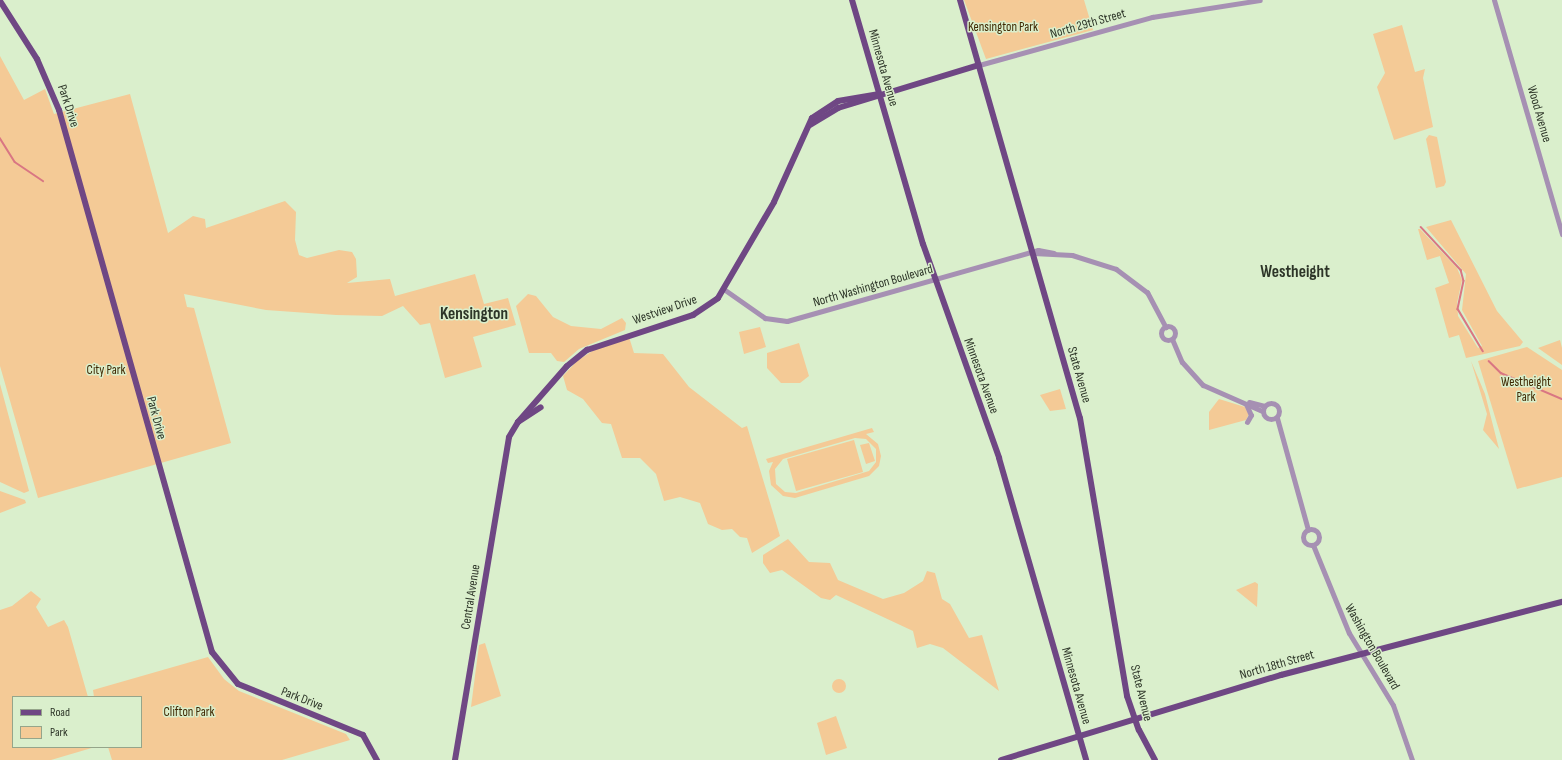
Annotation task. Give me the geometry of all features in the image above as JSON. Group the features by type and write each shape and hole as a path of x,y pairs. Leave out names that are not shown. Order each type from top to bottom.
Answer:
{"main road":[{"name":"Minnesota Avenue","path":"852,0 935,279 998,458 1086,760"},
{"name":"State Avenue","path":"960,0 1080,418 1134,717 1155,760"},
{"name":"Park Drive","path":"0,1 37,59 59,110 212,652 238,684 363,735 377,760"},
{"name":"North 29th Street","path":"879,94 979,65"},
{"name":"Westview Drive","path":"509,437 518,422 567,366 587,350 693,315 725,290 774,202 810,125 830,111 879,94"},
{"path":"518,422 542,407"},
{"name":"Central Avenue","path":"455,760 509,437"},
{"name":"North 18th Street","path":"1001,760 1080,738 1134,717 1361,652 1562,602"}],"street":[{"name":"North 29th Street","path":"979,65 1152,17 1260,0"},
{"name":"Wood Avenue","path":"1494,0 1562,234"},
{"name":"North Washington Boulevard","path":"725,290 765,318 787,321 1033,253 1054,253 1097,262 1116,269 1141,286 1156,304 1166,327"},
{"path":"1172,339 1162,336 1166,327 1174,330 1172,339 1182,362 1203,385 1263,408 1282,435"},
{"path":"1244,402 1251,415 1247,422"},
{"path":"1263,408 1272,403 1277,406 1277,418 1308,530 1304,539 1313,545 1318,534 1308,530"},
{"path":"1271,420 1277,418"},
{"name":"Washington Boulevard","path":"1313,545 1341,617 1393,705 1412,760"}],"green space":[{"name":"Kensington Park","path":"964,0 1084,0 1093,30 986,59"},
{"path":"1402,25 1415,72 1425,69 1423,78 1433,127 1394,140 1377,87 1385,73 1373,34"},
{"name":"City Park","path":"0,56 24,100 45,89 54,114 130,94 168,233 193,216 205,219 206,228 285,201 296,212 295,240 299,255 307,258 339,250 352,252 356,259 357,277 347,283 390,279 395,296 475,274 484,304 508,298 516,325 473,337 482,367 445,378 430,323 420,325 403,306 382,316 336,315 266,310 184,294 187,307 194,308 231,443 38,498 0,366"},
{"path":"1429,135 1437,137 1446,182 1444,186 1436,188 1426,139"},
{"path":"1451,220 1497,311 1523,342 1520,346 1466,358 1459,335 1449,338 1435,288 1449,283 1440,256 1427,260 1418,229 1420,229 1457,268 1462,280 1457,303 1458,316 1478,348 1482,346 1462,310 1466,274 1426,227"},
{"path":"528,294 536,296 553,317 571,326 601,329 622,318 626,323 625,330 579,349 564,362 557,361 551,353 529,353 516,306"},
{"path":"760,327 766,347 744,354 739,332"},
{"path":"629,337 634,353 663,354 689,387 742,428 747,426 780,536 752,553 747,538 740,537 732,529 722,530 708,524 700,503 680,497 664,501 656,474 640,458 622,458 611,424 602,423 583,399 567,390 563,376 577,361 597,348"},
{"path":"1560,340 1562,348 1562,365 1538,348"},
{"path":"799,343 809,376 800,383 781,383 767,368 767,353"},
{"name":"Westheight Park","path":"1527,347 1562,370 1562,477 1517,489 1478,361"},
{"path":"1471,361 1485,394 1499,449 1483,430 1487,414"},
{"path":"0,384 29,491 24,493 0,482"},
{"path":"1060,389 1066,409 1050,411 1040,395"},
{"path":"1219,399 1245,407 1249,414 1246,420 1209,430 1209,412"},
{"path":"872,428 874,432 866,434 878,444 881,456 879,466 869,476 795,498 783,496 771,485 769,471 773,462 768,463 766,459","holes":["855,438 866,439 876,449 876,462 869,471 796,493 785,492 776,484 775,469 783,459"]},
{"path":"854,440 863,472 796,491 787,459"},
{"path":"869,443 875,461 866,464 860,445"},
{"path":"0,491 25,500 26,503 0,513"},
{"path":"788,539 809,562 830,563 838,580 883,599 904,593 923,581 927,571 935,573 942,599 950,604 969,638 982,635 999,691 943,648 930,644 917,648 913,631 836,595 830,600 821,598 782,570 770,573 763,563 763,555"},
{"path":"1255,582 1258,584 1257,607 1236,590"},
{"path":"31,591 41,599 36,607 48,627 64,620 68,627 88,696 12,696 12,748 92,748 51,760 0,760 0,610 12,606"},
{"path":"485,643 501,696 471,707 479,645"},
{"name":"Clifton Park","path":"208,657 224,679 239,691 346,734 350,740 282,760 112,760 108,748 142,748 142,696 94,696 93,690"},
{"path":"836,679 842,679 846,683 846,689 842,693 836,693 832,689 832,683"},
{"path":"836,716 847,748 826,755 817,723"}],"waterway":[{"path":"0,138 15,162 43,181"},
{"path":"1421,227 1461,270 1464,281 1458,309 1483,351"},
{"path":"1489,361 1501,373 1562,399"}],"district":[{"name":"Westheight","path":"1295,273"},
{"name":"Kensington","path":"474,315"}]}
